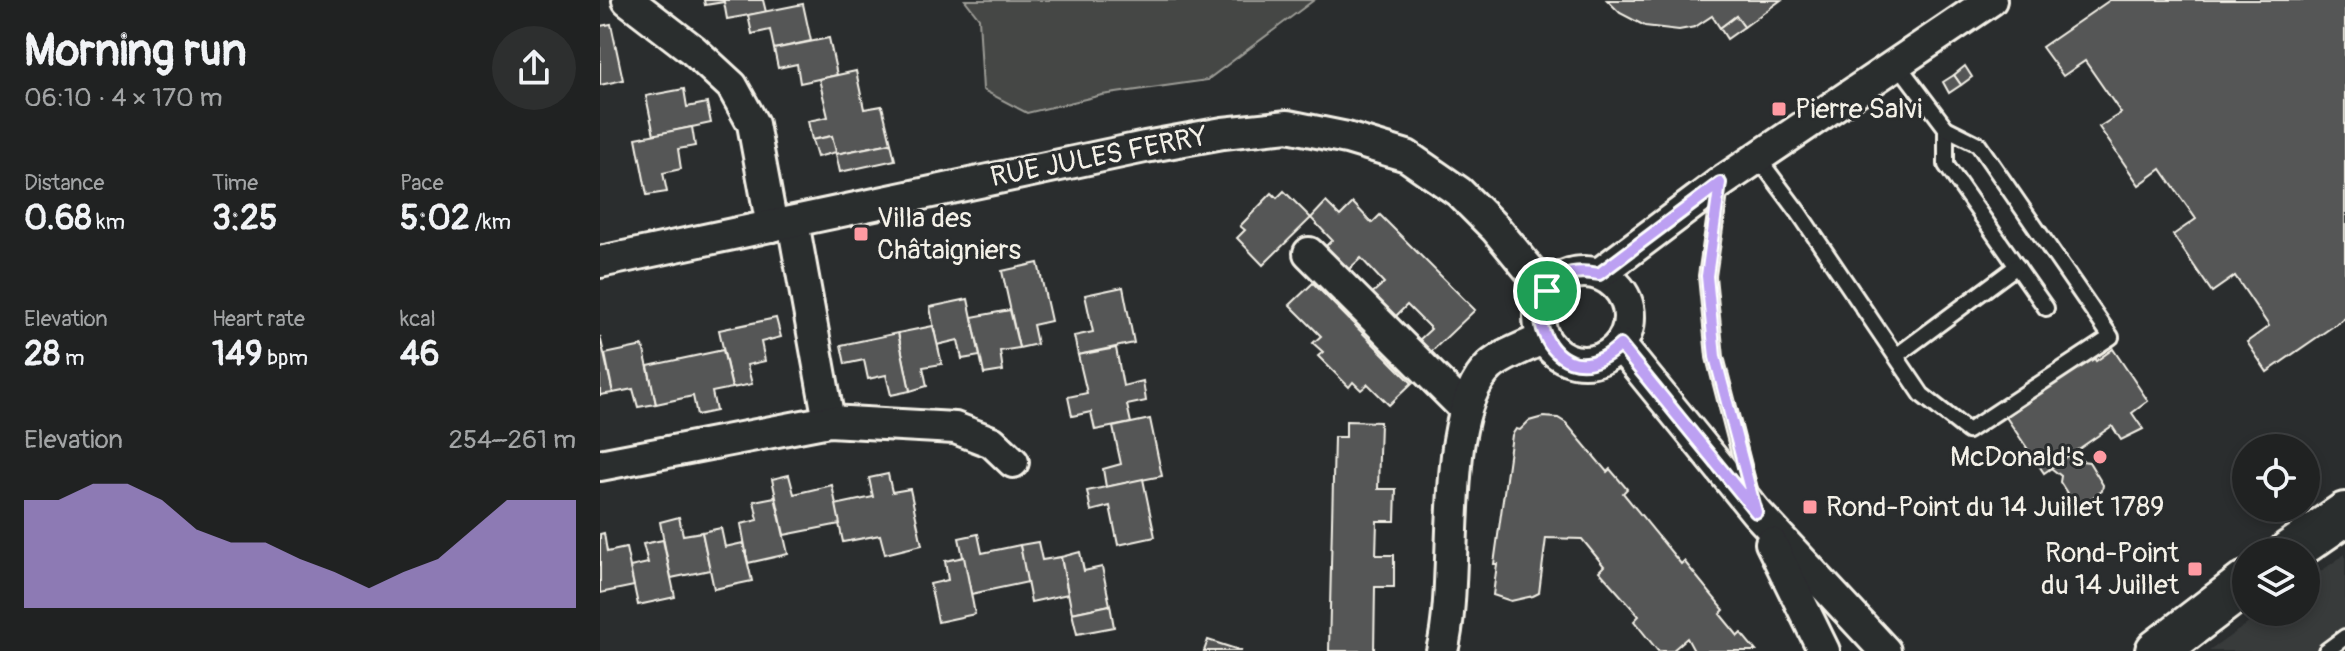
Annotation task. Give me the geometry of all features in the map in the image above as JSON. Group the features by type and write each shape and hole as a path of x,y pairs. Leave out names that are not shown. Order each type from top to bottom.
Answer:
{"main road":[{"path":"2310,538 2345,514"},
{"path":"2157,651 2232,594"},
{"path":"2146,651 2194,622"}],"street":[{"path":"628,0 693,50 732,86 753,124 783,224 829,421"},
{"path":"1599,274 1720,183 1991,0"},
{"name":"RUE JULES FERRY","path":"600,262 1145,147 1223,133 1288,126 1347,138 1407,156 1459,192 1496,229 1547,291"},
{"path":"1309,253 1465,409"},
{"path":"1571,274 1599,274 1622,291 1630,318 1627,332 1620,345 1609,355 1595,361 1580,362 1565,358 1553,350 1544,338 1539,314 1547,291 1558,280 1571,274"},
{"path":"1442,651 1449,602 1458,437 1465,409 1480,378 1491,365 1544,338"},
{"path":"1620,345 1756,512 1885,651"},
{"path":"600,465 829,421 955,428 992,442 1013,462"},
{"path":"1756,512 1824,651"}],"lane":[{"path":"1758,158 1799,213 1922,395 1968,431 2111,337 1978,144 1946,128 1897,63"},
{"path":"1946,128 1946,165 2046,308"},
{"path":"1720,183 1707,276 1715,357 1756,512"},
{"path":"1896,356 2017,266"},
{"path":"2326,651 2345,637"}],"shaded area":[{"path":"965,0 1314,0 1207,80 1102,95 1027,113 983,90 979,18"},
{"path":"2345,554 2345,651 2209,651 2244,626 2320,626 2320,572"}],"building":[{"path":"704,0 763,0 766,12 727,19 724,2 705,5"},
{"path":"1607,0 1781,0 1744,27 1736,16 1720,28 1712,16 1695,27 1679,30 1645,26 1620,13"},
{"path":"2110,0 2345,0 2345,318 2267,372 2247,342 2269,326 2235,276 2212,292 2173,235 2196,219 2161,169 2139,185 2099,127 2121,113 2085,61 2063,76 2042,47"},
{"path":"803,4 811,41 774,49 770,30 752,34 748,15"},
{"path":"1736,16 1744,27 1727,39 1720,28"},
{"path":"611,24 623,80 600,85 600,26"},
{"path":"829,38 837,75 800,83 797,64 778,68 774,49"},
{"path":"1965,66 1972,77 1961,85 1954,75"},
{"path":"856,71 864,109 882,106 891,143 836,154 832,136 812,140 808,121 828,117 819,79"},
{"path":"1954,75 1961,85 1949,93 1943,82"},
{"path":"684,89 687,107 707,103 711,123 654,135 646,96"},
{"path":"692,127 695,146 678,149 681,169 663,173 667,192 647,195 636,138"},
{"path":"832,136 836,152 817,157 812,140"},
{"path":"891,143 895,160 840,172 836,154"},
{"path":"1284,191 1311,218 1263,265 1237,238 1245,230 1240,226 1272,193 1277,198"},
{"path":"1326,202 1340,216 1353,203 1372,223 1380,215 1475,310 1430,353 1417,342 1431,329 1407,305 1394,318 1370,295 1384,283 1361,258 1347,271 1324,248 1332,240 1311,218"},
{"path":"1038,263 1051,321 1033,325 1037,344 1019,348 1002,271"},
{"path":"1313,283 1412,383 1389,405 1368,384 1361,390 1353,382 1349,387 1318,356 1323,352 1313,343 1321,336 1290,305"},
{"path":"1123,287 1134,343 1078,355 1074,336 1093,332 1085,295"},
{"path":"968,299 980,356 962,359 958,340 937,345 930,307"},
{"path":"1010,310 1019,348 1000,351 1003,371 984,374 972,317"},
{"path":"776,318 781,337 761,342 765,361 747,365 752,384 732,388 719,330"},
{"path":"933,326 942,364 923,367 927,386 910,391 898,333"},
{"path":"898,333 910,391 891,395 886,375 868,379 864,360 845,364 841,345"},
{"path":"600,336 613,393 600,395"},
{"path":"643,346 656,404 638,407 633,389 613,393 605,354"},
{"path":"1116,348 1123,386 1143,381 1146,401 1127,405 1131,423 1095,430 1091,412 1072,416 1068,397 1087,393 1078,355"},
{"path":"2113,349 2148,401 2132,413 2143,429 2121,440 2112,426 2044,473 2006,417 2093,357 2096,361"},
{"path":"723,350 732,388 712,392 716,411 697,415 693,396 656,404 648,366"},
{"path":"1543,417 1558,418 1566,423 1607,472 1610,469 1627,489 1623,493 1681,564 1684,561 1724,610 1720,614 1738,636 1741,633 1756,651 1694,651 1687,638 1672,651 1658,651 1634,621 1639,616 1599,571 1604,566 1582,539 1546,538 1539,593 1511,601 1493,595 1497,564 1494,564 1512,435 1529,421"},
{"path":"1150,419 1162,476 1106,487 1103,469 1121,464 1113,427"},
{"path":"1346,421 1380,422 1378,489 1396,489 1395,521 1377,521 1376,555 1394,555 1394,587 1375,587 1374,651 1329,651 1334,437 1346,437"},
{"path":"2075,451 2082,461 2089,462 2103,485 2102,491 2081,505 2074,504 2060,482 2061,476 2051,468"},
{"path":"888,474 892,492 910,489 922,545 885,554 880,535 843,542 835,505 873,497 869,478"},
{"path":"789,475 794,494 832,485 840,524 784,535 772,479"},
{"path":"1143,479 1155,537 1118,545 1110,506 1091,511 1087,491"},
{"path":"775,497 788,554 748,563 741,524 758,520 754,501"},
{"path":"679,517 683,535 702,532 710,570 671,578 660,522"},
{"path":"721,528 725,547 743,543 752,581 714,589 702,532"},
{"path":"604,533 607,552 626,548 634,586 600,593 600,534"},
{"path":"978,534 982,553 1020,545 1028,582 971,594 959,538"},
{"path":"663,540 675,597 638,605 630,567 648,563 643,544"},
{"path":"1038,542 1042,560 1061,557 1068,594 1031,602 1020,545"},
{"path":"1080,552 1084,571 1102,567 1110,605 1072,613 1061,557"},
{"path":"964,557 975,614 938,622 930,584 948,580 945,561"},
{"path":"1110,605 1114,627 1077,634 1072,613"},
{"path":"1208,640 1242,651 1204,651"}],"place":[{"name":"Pierre Salvi","path":"1779,109"},
{"name":"Villa des Châtaigniers","path":"861,234"},
{"name":"McDonald's","path":"2100,457"},
{"name":"Rond-Point du 14 Juillet 1789","path":"1810,507"},
{"name":"Rond-Point du 14 Juillet","path":"2195,569"}],"route":[{"path":"1720,183 1707,276 1715,357 1756,512 1620,345 1609,355 1595,361 1580,362 1565,358 1553,350 1540,326 1541,302 1547,291 1558,280 1571,274 1599,274 1720,183"}]}
